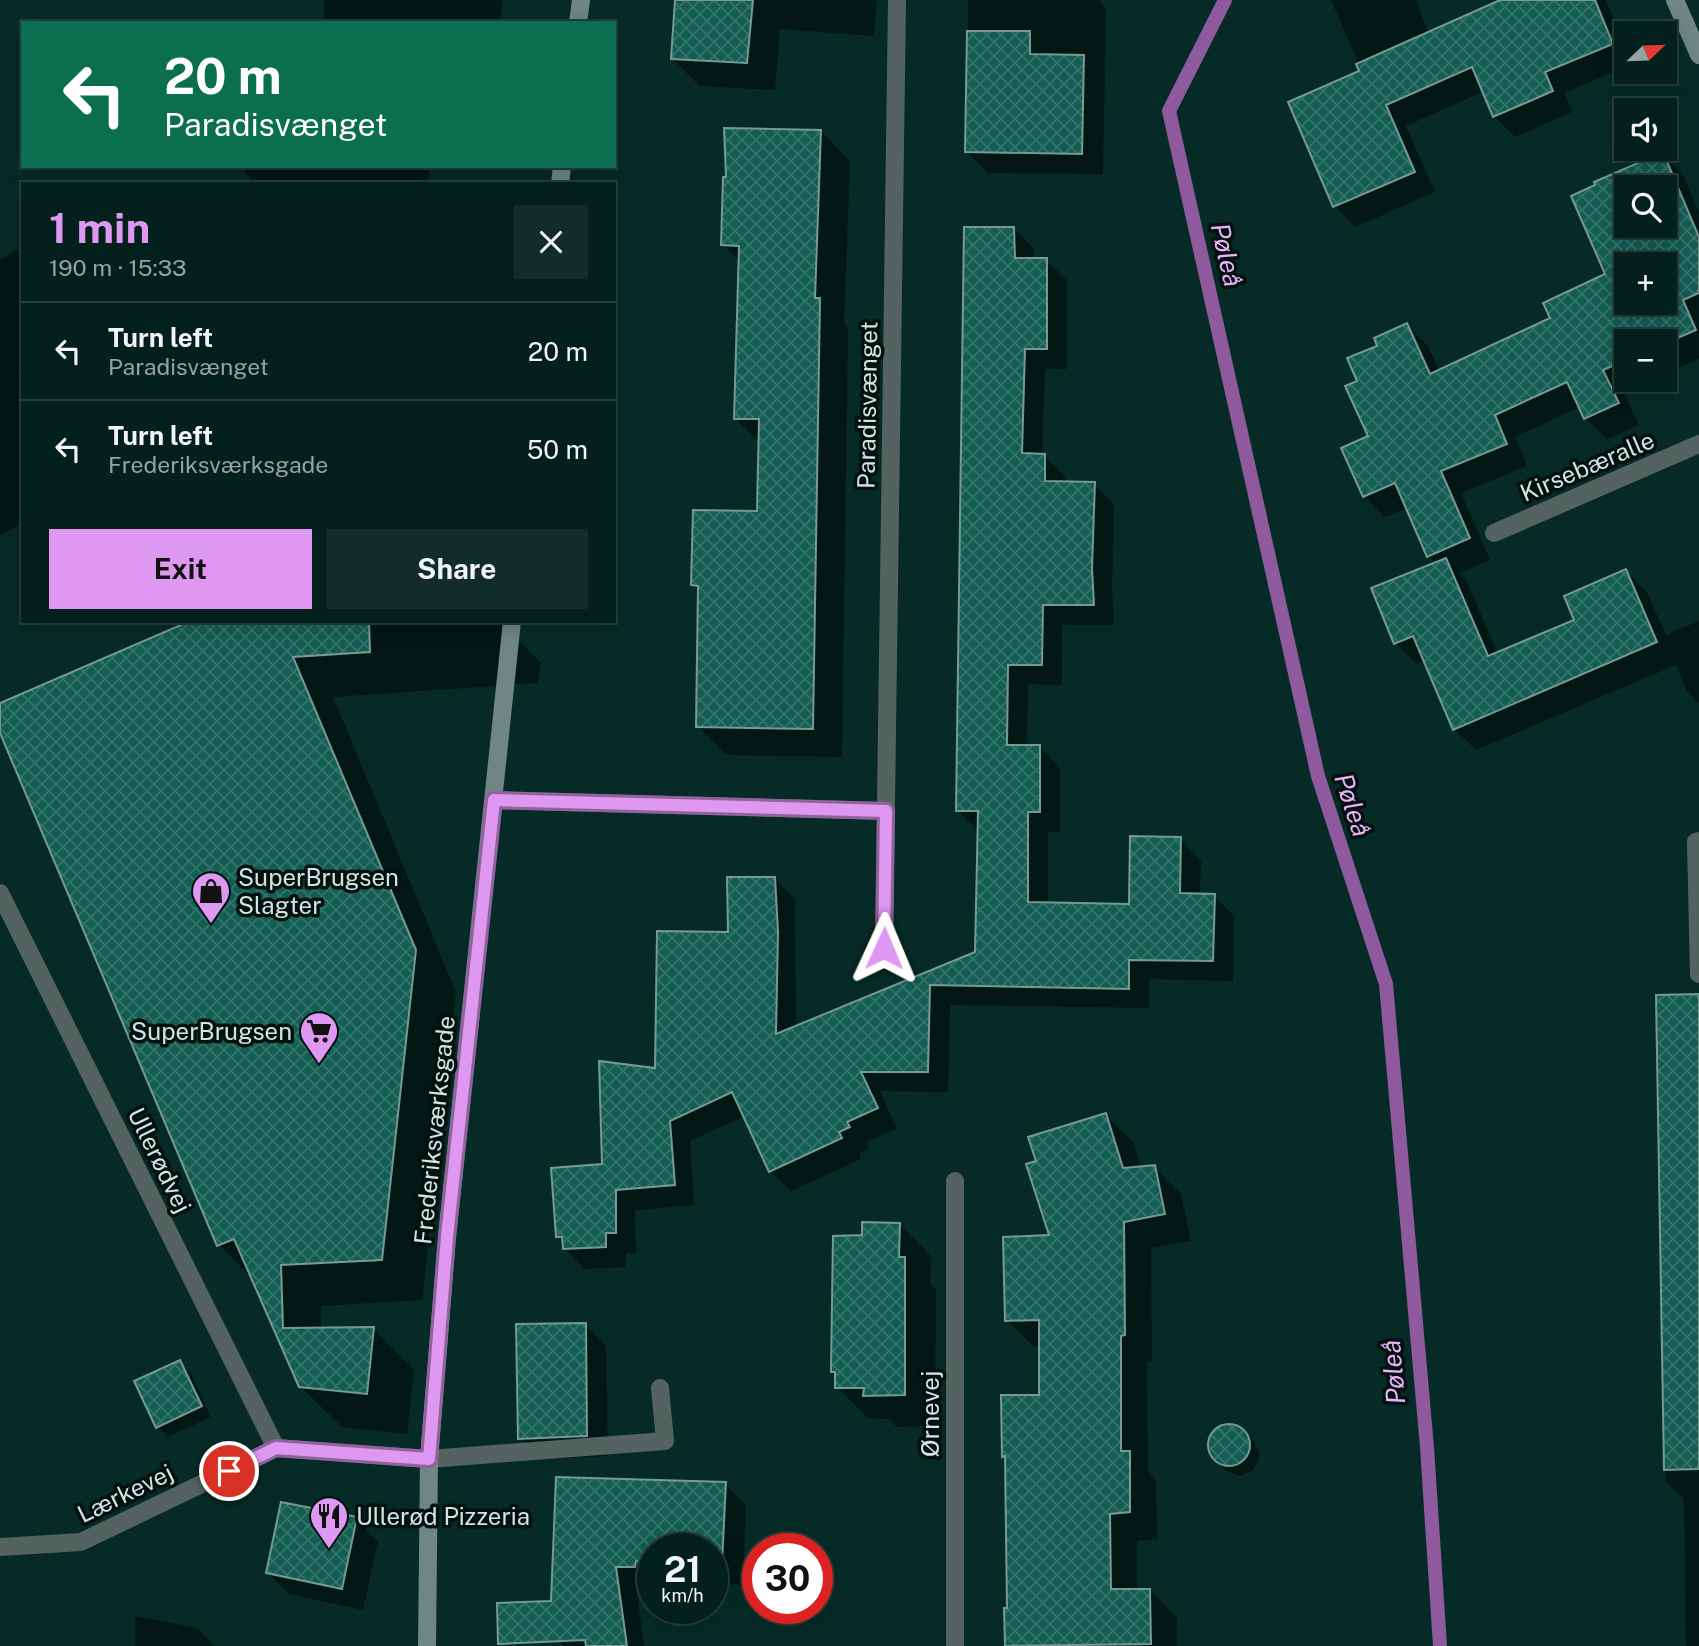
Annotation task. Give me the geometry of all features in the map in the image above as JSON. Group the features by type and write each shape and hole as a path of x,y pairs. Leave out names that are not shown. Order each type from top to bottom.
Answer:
{"street":[{"path":"578,21 581,0"},
{"name":"Paradisvænget","path":"884,948 897,0"},
{"path":"1675,0 1699,55"},
{"name":"Kirsebæralle","path":"1494,533 1699,444"},
{"name":"Frederiksværksgade","path":"427,1646 429,1459 447,1237 512,623"},
{"path":"494,800 886,811"},
{"path":"1699,841 1696,842 1699,974"},
{"name":"Ullerødvej","path":"0,893 276,1448"},
{"name":"Ørnevej","path":"955,1181 955,1646"},
{"name":"Lærkevej","path":"0,1547 81,1542 276,1448 429,1459 665,1441 660,1388"}],"building":[{"path":"675,0 753,0 747,63 671,59"},
{"path":"1500,0 1595,0 1613,44 1545,72 1553,91 1493,117 1472,67 1386,105 1415,172 1333,207 1288,102 1359,71 1356,64"},
{"path":"967,31 1030,31 1030,54 1084,55 1082,154 965,152"},
{"path":"724,128 821,130 815,298 820,298 813,729 696,727 698,586 691,585 693,510 757,511 759,419 734,419 739,246 721,245 723,177 726,177"},
{"path":"1642,161 1667,161 1673,175 1614,175 1614,238 1677,238 1677,185 1699,237 1699,293 1683,300 1696,330 1677,338 1677,329 1614,329 1614,365 1603,370 1619,403 1584,419 1567,382 1495,415 1507,444 1441,471 1470,538 1427,557 1395,483 1363,497 1341,448 1368,436 1345,386 1357,381 1347,358 1377,346 1374,338 1407,323 1430,374 1550,318 1543,303 1605,274 1571,196 1595,185 1594,182"},
{"path":"964,227 1014,227 1015,258 1047,258 1047,349 1025,349 1022,453 1045,454 1045,481 1095,482 1092,568 1094,605 1043,605 1042,665 1008,665 1007,745 1040,745 1040,812 1028,812 1028,902 1129,904 1130,836 1181,837 1180,893 1215,894 1213,961 1129,960 1129,989 930,985 928,1072 861,1072 878,1108 847,1122 850,1127 839,1132 842,1138 769,1172 732,1092 670,1121 675,1185 616,1190 616,1233 606,1233 606,1247 563,1249 562,1237 556,1237 551,1168 602,1164 599,1061 655,1068 657,931 728,932 727,877 775,877 778,932 776,1034 975,952 978,811 956,811"},
{"path":"1446,558 1488,656 1574,620 1564,596 1626,569 1657,642 1453,730 1413,636 1394,644 1371,588"},
{"path":"185,623 369,623 370,652 293,657 416,950 382,1260 281,1265 283,1328 374,1327 367,1394 299,1387 234,1239 217,1246 0,733 0,703"},
{"path":"1699,994 1699,1469 1664,1470 1656,995"},
{"path":"1106,1113 1123,1168 1155,1165 1165,1214 1124,1222 1125,1335 1121,1336 1121,1451 1130,1451 1130,1512 1110,1514 1111,1589 1150,1589 1151,1644 1005,1646 1005,1456 1002,1457 1001,1395 1039,1395 1039,1320 1005,1321 1003,1237 1049,1235 1026,1164 1036,1161 1028,1137"},
{"path":"862,1222 900,1223 899,1257 905,1257 905,1395 863,1396 864,1388 835,1388 835,1372 831,1372 833,1236 862,1235"},
{"path":"586,1323 587,1436 518,1439 516,1324"},
{"path":"180,1360 202,1406 156,1428 134,1381"},
{"path":"1229,1424 1244,1430 1250,1445 1244,1460 1229,1466 1214,1460 1208,1445 1214,1430"},
{"path":"556,1477 726,1482 724,1533 637,1533 635,1567 616,1567 627,1646 586,1646 585,1640 498,1644 497,1603 551,1601"},
{"path":"281,1502 357,1517 342,1589 266,1573"}],"waterway":[{"name":"Pøleå","path":"1225,0 1169,111 1318,776 1386,984 1427,1447 1440,1646"}],"place":[{"name":"SuperBrugsen Slagter","path":"211,925"},
{"name":"SuperBrugsen","path":"319,1065"},
{"name":"Ullerød Pizzeria","path":"329,1550"}],"route":[{"path":"229,1471 276,1448 429,1459 447,1237 494,800 886,811 884,948"}]}
